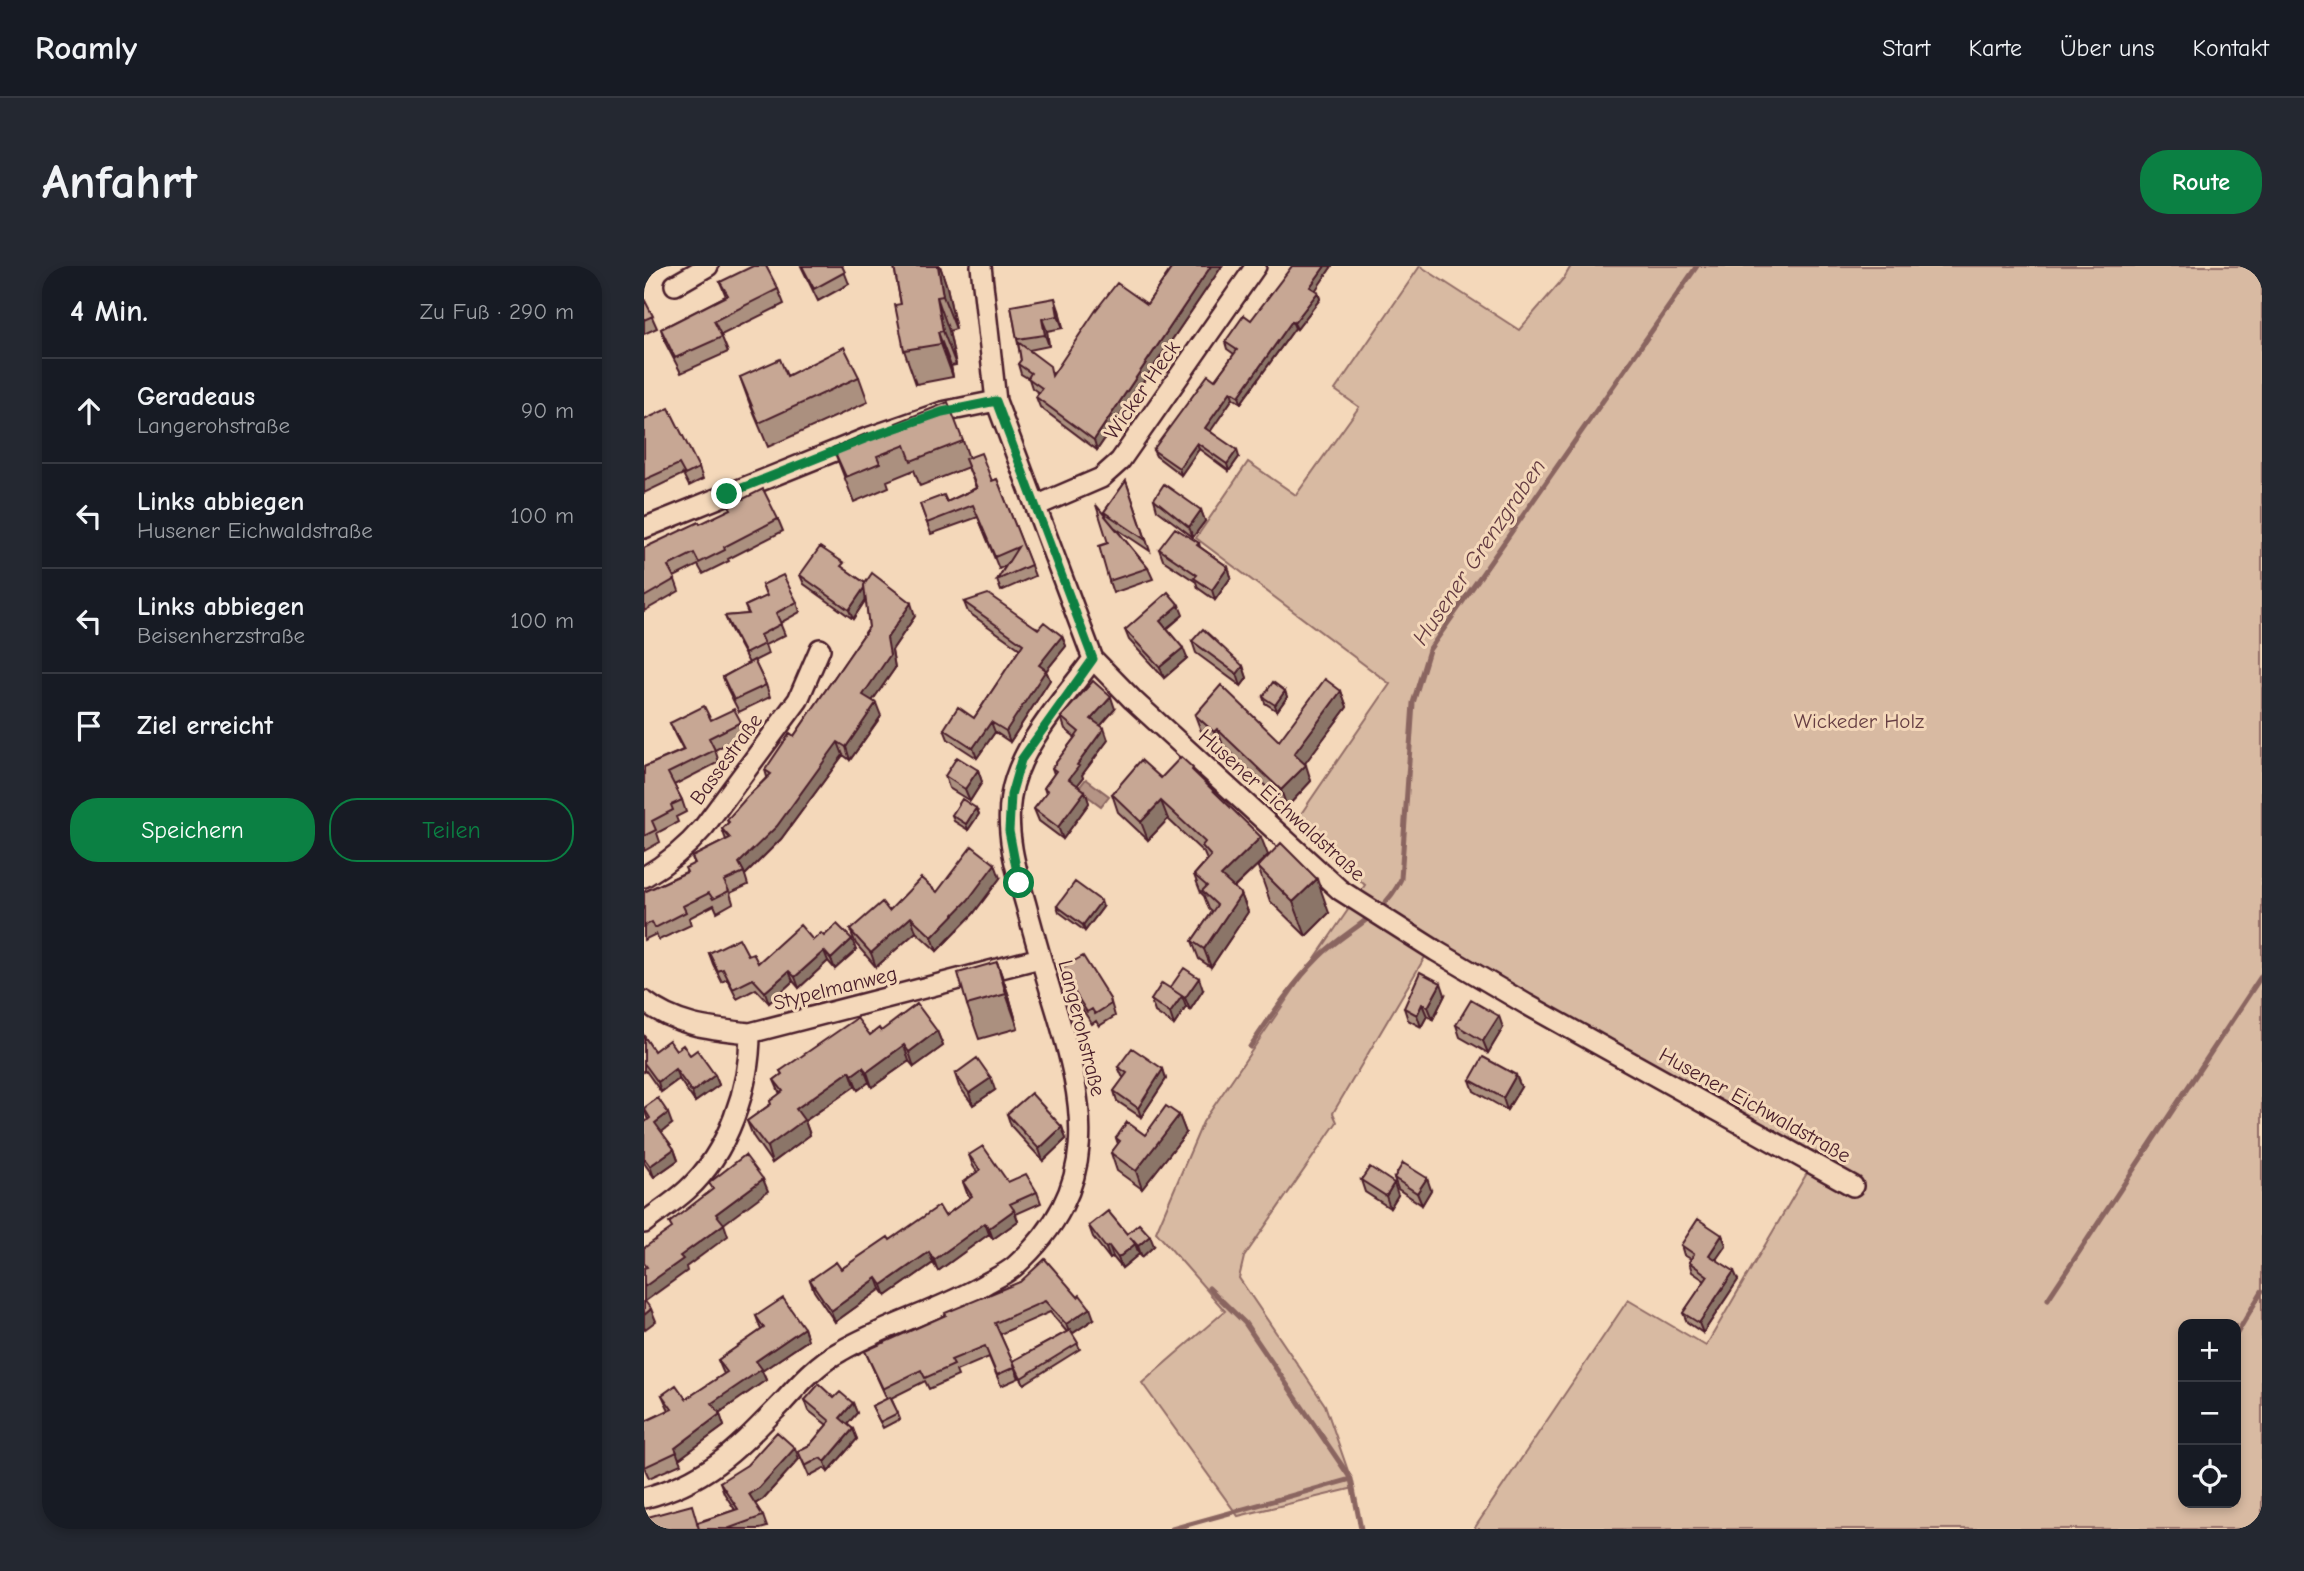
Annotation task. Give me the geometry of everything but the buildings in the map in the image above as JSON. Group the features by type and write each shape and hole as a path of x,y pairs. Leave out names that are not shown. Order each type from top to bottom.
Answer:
{"street":[{"path":"675,285 708,266"},
{"name":"Husener Eichwaldstraße","path":"981,266 996,401 1093,659 1133,700 1339,890 1526,1004 1853,1186"},
{"name":"Wicker Heck","path":"1036,506 1101,478 1120,461 1256,266"},
{"path":"644,528 867,438 942,412 996,401"},
{"name":"Bassestraße","path":"644,877 668,863 704,827 798,700 820,649"},
{"name":"Langerohstraße","path":"644,1498 667,1492 710,1471 744,1442 806,1377 838,1352 978,1289 1013,1268 1045,1236 1062,1206 1075,1175 1080,1145 1080,1105 1073,1069 1019,883 1009,831 1011,795 1021,760 1093,659"},
{"name":"Stypelmanweg","path":"644,1001 678,1021 705,1029 750,1033 1040,958"},
{"path":"644,1223 688,1189 706,1168 729,1129 741,1094 750,1051 750,1033"}],"green space":[{"name":"Wickeder Holz","path":"1420,266 1519,330 1564,278 1571,266 2262,266 2262,1529 1474,1529 1628,1300 1706,1346 1817,1156 1572,1022 1435,940 1333,1113 1337,1122 1244,1257 1239,1278 1325,1405 1354,1488 1238,1516 1142,1383 1225,1311 1156,1232 1203,1122 1365,885 1294,824 1390,684 1196,538 1248,462 1296,495 1359,407 1335,390"}],"shaded area":[{"path":"1086,779 1109,796 1101,806 1078,789"}],"waterway":[{"name":"Husener Grenzgraben","path":"1250,1047 1282,1000 1309,967 1330,947 1375,913 1394,892 1401,879 1413,703 1429,650 1697,266"},
{"path":"2048,1299 2262,975"},
{"name":"Husener Grenzgraben","path":"1209,1288 1245,1323 1351,1479 1361,1529"},
{"path":"2241,1327 2262,1291"},
{"path":"1172,1529 1351,1479"}],"route":[{"path":"727,494 867,438 942,412 996,401 1093,659 1021,760 1011,795 1009,831 1019,883"}]}
